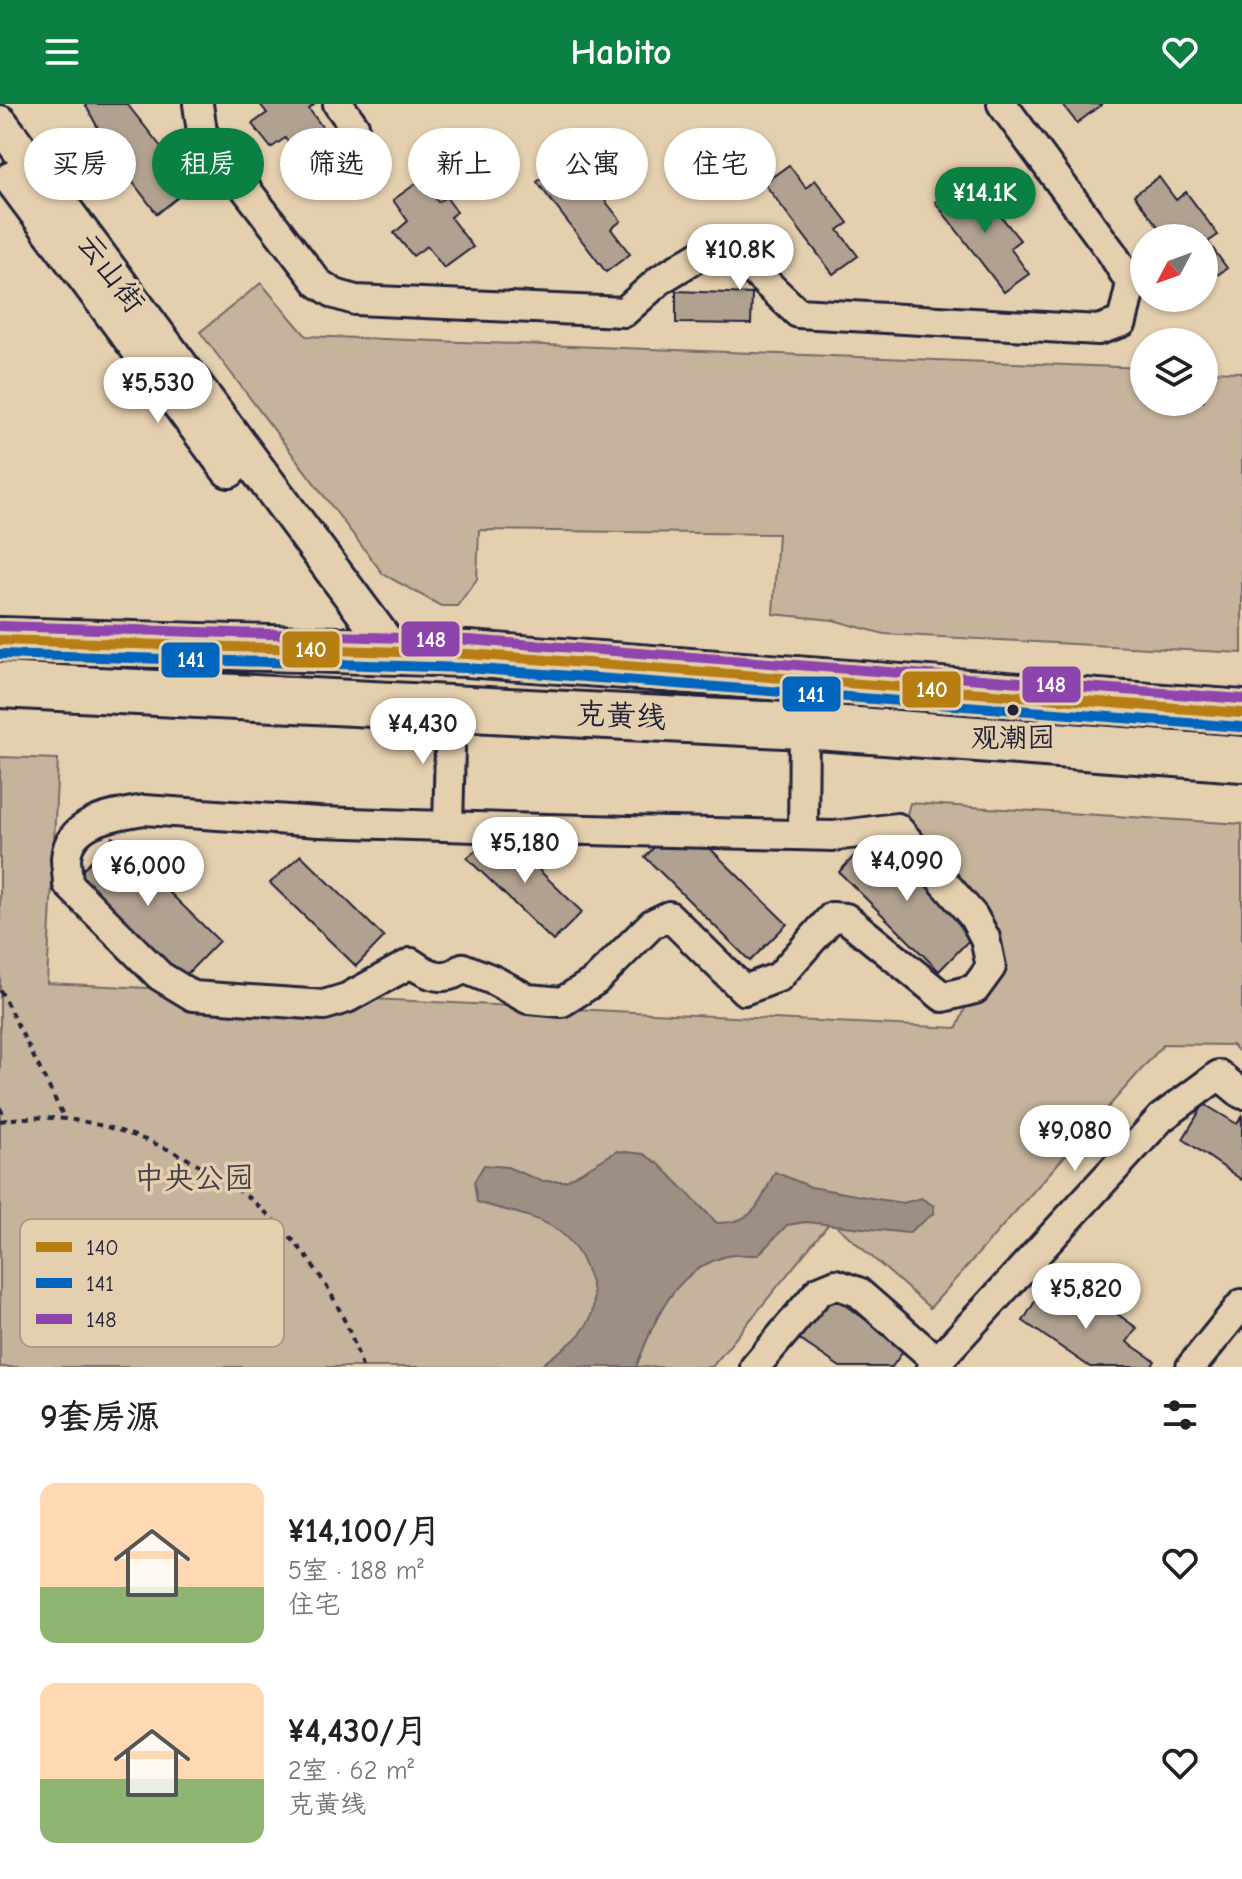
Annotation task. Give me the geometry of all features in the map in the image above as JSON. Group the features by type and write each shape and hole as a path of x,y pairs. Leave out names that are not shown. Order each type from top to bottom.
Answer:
{"highway":[{"name":"克黄线","path":"0,640 468,654 1242,713"},
{"name":"克黄线","path":"0,685 804,726 1242,759"}],"street":[{"path":"198,104 202,132 318,283 335,294 355,300 624,312 661,279 705,252 740,258 798,313 1098,330 1122,322 1131,284 1112,253 1002,104"},
{"name":"云山街","path":"0,123 380,652"},
{"name":"云山街","path":"0,162 147,362 380,652"},
{"path":"448,826 451,708"},
{"path":"803,835 804,726"},
{"path":"144,810 319,822 448,826 803,835 850,835 897,828 973,916 985,938 991,967 975,989 943,997 846,918 832,917 779,977 744,990 669,916 652,924 595,981 562,1002 528,999 463,968 460,972 443,977 428,975 411,963 347,998 324,1005 193,996 160,976 68,884 66,855 79,831 104,817 144,810"},
{"path":"755,1367 819,1291 836,1284 858,1292 934,1364 1161,1118 1219,1075 1242,1094"},
{"path":"1191,1367 1242,1304"}],"path":[{"path":"0,990 65,1119"},
{"path":"0,1108 3,1121 23,1117 88,1121 167,1148 224,1178 273,1219"},
{"path":"284,1231 331,1292 354,1341 362,1367"}],"green space":[{"path":"261,283 306,336 1130,367 1130,416 1218,416 1218,371 1242,372 1242,653 884,634 833,620 773,614 778,534 479,530 477,579 457,606 441,606 383,574 200,332"},
{"name":"中央公园","path":"0,757 58,759 47,983 957,1028 995,935 905,822 910,803 1242,824 1242,1054 1232,1045 1164,1044 930,1308 831,1221 712,1367 0,1367"}],"shaded area":[{"path":"617,1151 644,1154 660,1165 717,1223 740,1219 755,1209 775,1172 811,1187 877,1199 903,1203 921,1198 934,1206 933,1214 908,1233 806,1222 787,1225 758,1255 731,1255 708,1263 679,1285 659,1315 636,1367 540,1367 576,1338 590,1320 594,1300 588,1274 580,1255 557,1230 544,1222 477,1202 474,1182 484,1165 507,1167 541,1181 566,1181"}],"building":[{"path":"85,104 127,104 152,136 152,200 174,200 157,214 136,186 136,128 98,128"},
{"path":"260,104 315,104 309,109 323,128 280,128 280,142 271,148 264,139 264,128 255,128 252,124 267,113"},
{"path":"1062,104 1101,104 1101,105 1077,123"},
{"path":"789,165 806,188 815,180 848,223 838,230 858,256 833,274 776,199 776,174"},
{"path":"1159,177 1176,200 1186,192 1210,224 1156,224 1134,195"},
{"path":"960,183 978,206 987,199 1020,240 1010,248 1029,274 1004,292 935,202"},
{"path":"408,189 408,200 448,200 457,212 450,217 473,247 444,268 427,246 413,256 394,233 408,221 393,200"},
{"path":"551,200 604,200 621,221 611,229 630,254 606,272"},
{"path":"1218,256 1227,268 1218,275"},
{"path":"676,291 752,294 751,324 676,323"},
{"path":"680,819 787,924 750,961 645,857"},
{"path":"498,830 582,912 553,941 467,858"},
{"path":"875,834 976,933 939,971 839,872"},
{"path":"113,837 219,941 183,978 78,875"},
{"path":"301,855 384,937 356,966 270,883"},
{"path":"1204,1104 1237,1124 1242,1116 1242,1180 1183,1139"},
{"path":"1045,1285 1077,1306 1086,1292 1137,1328 1127,1342 1155,1361 1151,1367 1090,1367 1023,1321"},
{"path":"824,1291 906,1347 892,1367 840,1367 793,1335"}],"transit line":[{"name":"148","path":"0,626 469,640 1242,699"},
{"name":"140","path":"0,640 468,654 1242,713"},
{"name":"141","path":"0,654 467,668 1241,727"}],"place":[{"name":"观潮园","path":"1013,710"}]}
